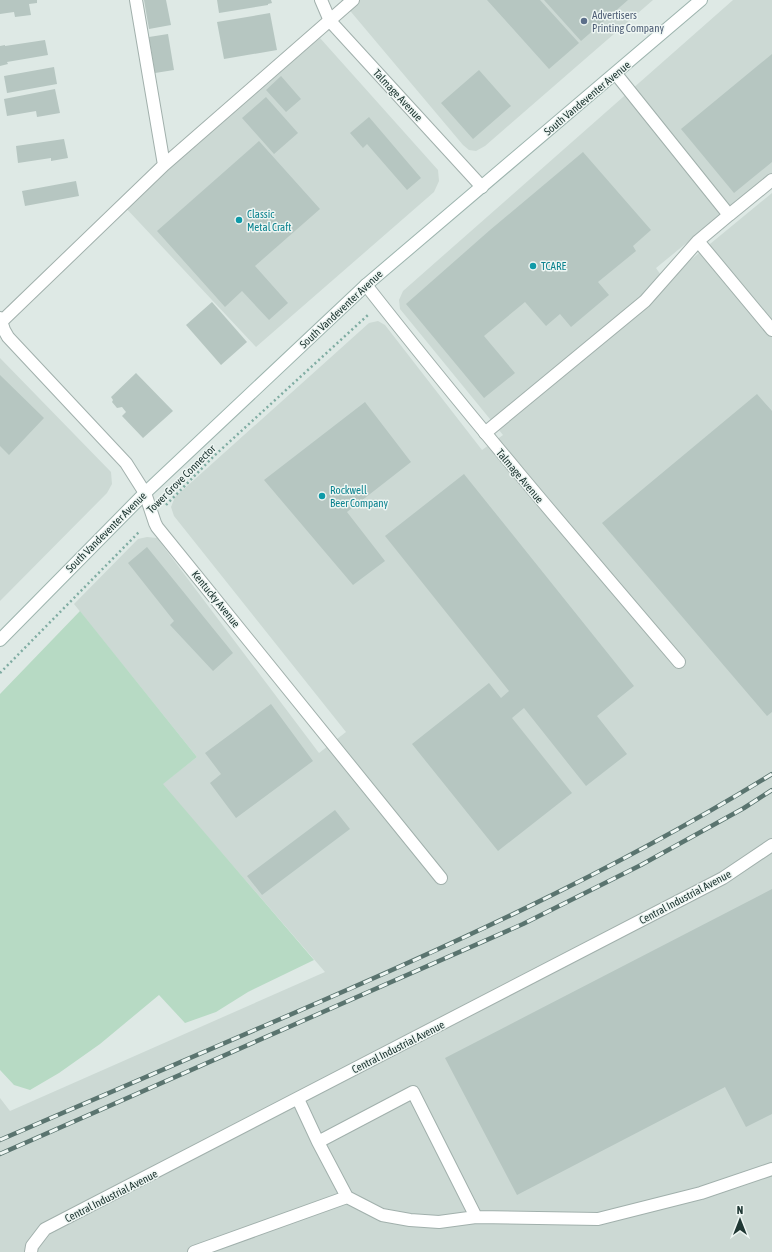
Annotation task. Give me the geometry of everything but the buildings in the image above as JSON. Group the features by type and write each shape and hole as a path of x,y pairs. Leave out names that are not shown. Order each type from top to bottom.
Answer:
{"street":[{"path":"136,0 164,165"},
{"name":"Talmage Avenue","path":"321,0 330,21 482,186"},
{"path":"0,321 164,165 353,0"},
{"name":"South Vandeventer Avenue","path":"0,640 145,493 366,286 702,0"},
{"path":"616,74 729,215"},
{"path":"485,433 645,301 698,241 772,180"},
{"path":"698,241 772,330"},
{"name":"Talmage Avenue","path":"366,286 573,539 679,662"},
{"name":"Kentucky Avenue","path":"0,321 8,337 126,463 145,493 157,527 441,878"},
{"name":"Central Industrial Avenue","path":"31,1252 32,1246 45,1229 724,878 772,846"},
{"path":"318,1142 413,1092 476,1217"},
{"path":"298,1099 318,1142 347,1197 382,1216 439,1222 476,1217 598,1219 701,1193 772,1169"},
{"path":"194,1252 347,1197"}],"path":[{"name":"Tower Grove Connector","path":"0,673 214,456 380,304"}],"shaded area":[{"path":"341,0 653,0 485,146 476,151 469,150 463,145"},
{"path":"733,0 772,0 772,173 656,268 665,281 772,193 772,1252 0,1252 0,1098 10,1111 325,972 162,784 197,757 74,604 138,539 147,537 157,538 319,753 346,732 174,516 171,507 175,497 369,323 378,321 385,325 482,450 503,435 400,309 399,300 403,291"},
{"path":"320,38 438,170 439,181 434,192 256,347 124,206"},
{"path":"0,358 111,472 112,484 107,493 0,601"}],"green space":[{"path":"80,611 197,757 163,784 314,960 248,992 216,1012 185,1023 159,995 100,1044 59,1073 30,1090 14,1085 0,1070 0,694"}],"railway":[{"path":"0,1140 329,998 459,940 586,878 649,845 772,774"},
{"path":"0,1154 523,924 641,865 744,808 772,790"}],"place":[{"name":"Advertisers Printing Company","path":"584,21"},
{"name":"Classic Metal Craft","path":"239,220"},
{"name":"TCARE","path":"533,266"},
{"name":"Rockwell Beer Company","path":"322,496"}]}
